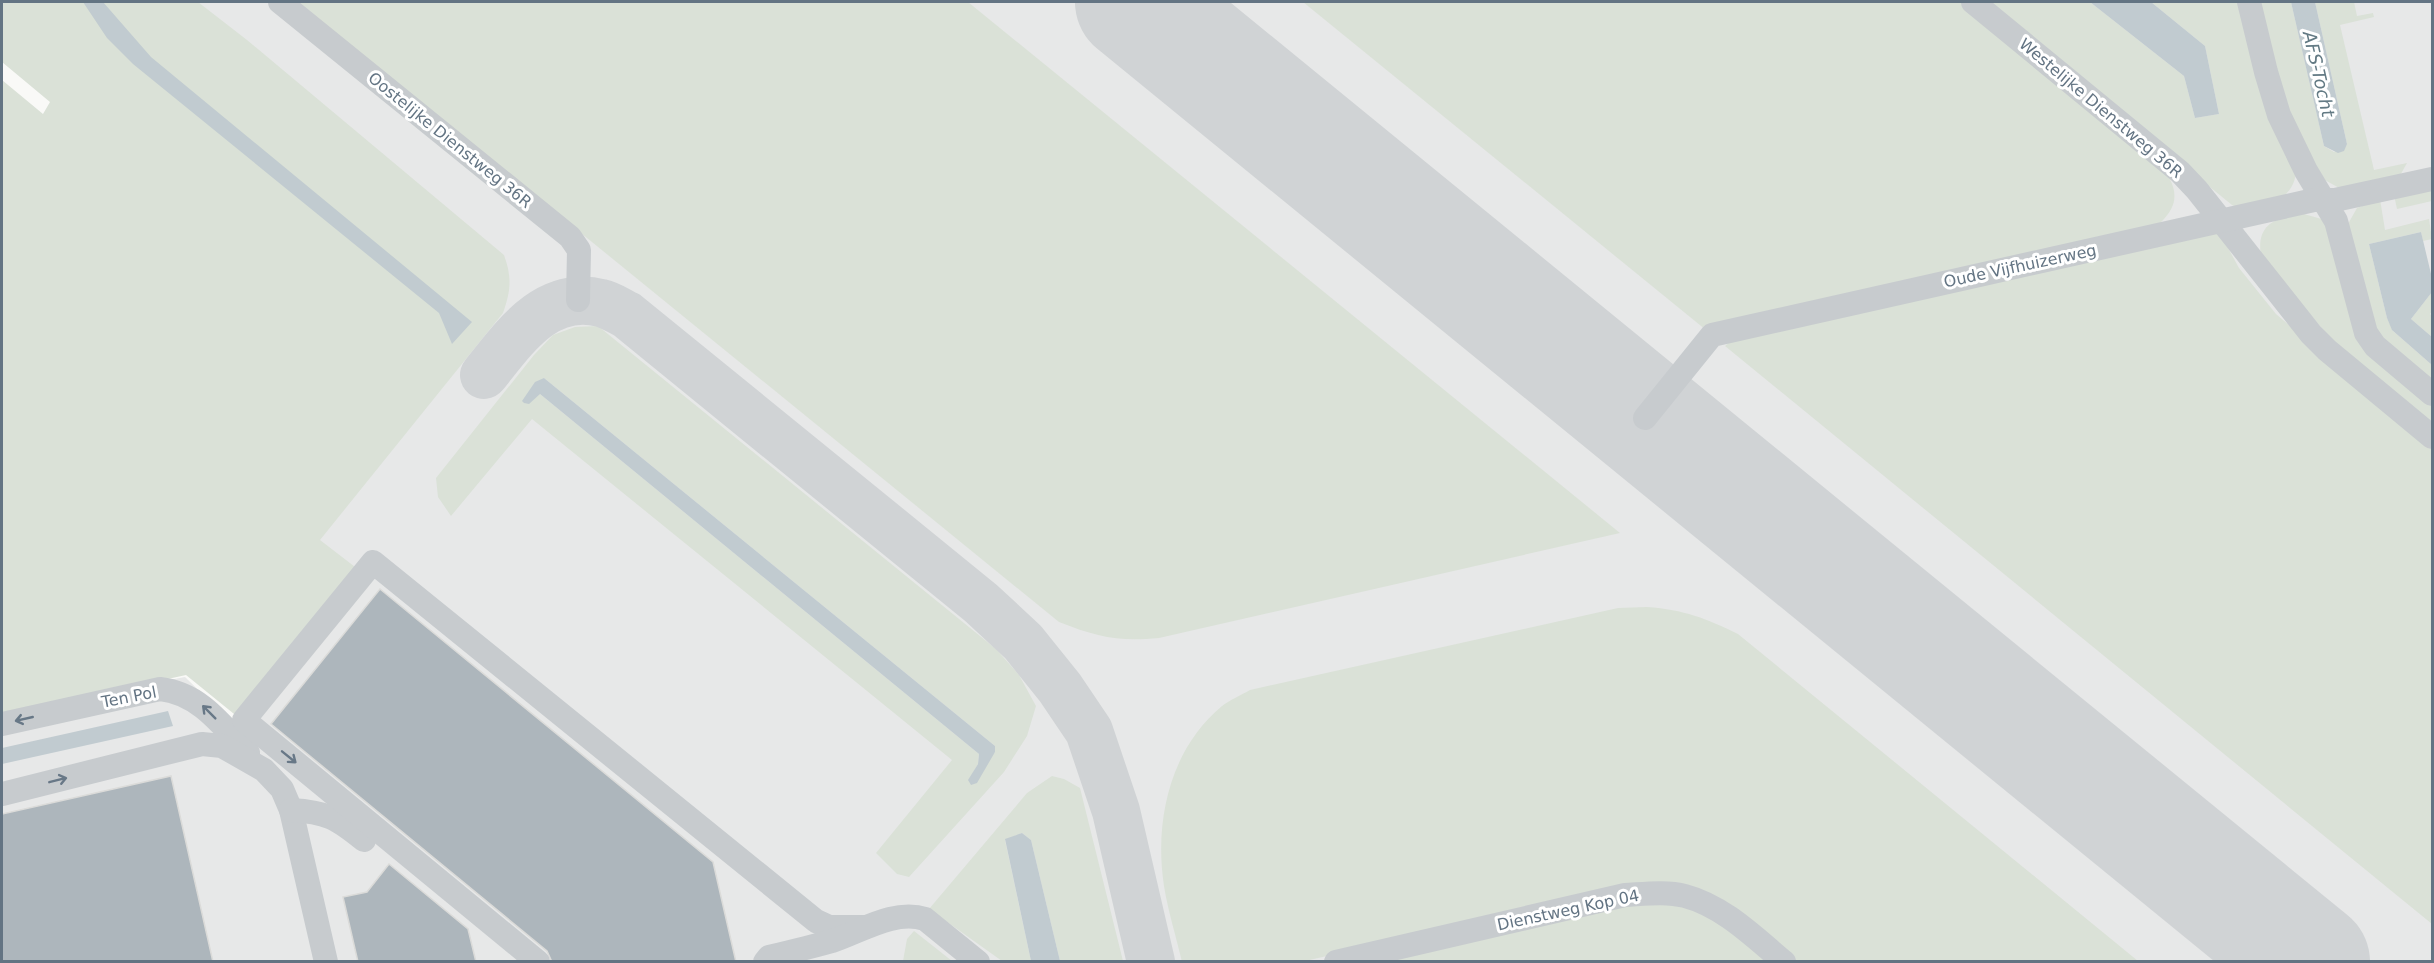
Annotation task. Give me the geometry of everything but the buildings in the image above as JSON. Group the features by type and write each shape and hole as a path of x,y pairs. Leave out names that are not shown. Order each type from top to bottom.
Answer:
{"lane":[{"name":"Oostelijke Dienstweg 36R","path":"280,2 570,237 579,250 578,300"},
{"name":"Westelijke Dienstweg 36R","path":"1973,2 2188,179 2311,334 2327,350 2433,436"},
{"path":"2249,2 2279,115 2306,171 2338,226 2361,322 2367,336 2381,352 2433,394"},
{"name":"Oude Vijfhuizerweg","path":"1645,418 1712,335 2314,200 2335,200 2433,179"},
{"path":"538,962 244,720 373,562 816,921 829,927 865,927"},
{"name":"Ten Pol","path":"2,724 160,689 176,691 204,707 282,789 291,810 326,962"},
{"path":"2,794 202,744 222,746 264,770"},
{"path":"291,810 314,811 339,820 514,962"},
{"name":"Dienstweg Kop 04","path":"1336,962 1625,895 1653,893 1684,895 1708,905 1725,914 1784,962"},
{"path":"765,962 769,957 834,940 865,927 914,916 925,919 978,962"}],"shaded area":[{"path":"2,2 198,2 247,40 504,255 510,284 503,313 320,540 359,570 239,718 186,675 2,715 2,80 43,114 50,102 2,62"},
{"path":"103,2 2432,2 2432,961 2,962 2,712 185,677 231,722 315,558"},
{"path":"297,2 968,2 1620,533 1159,638 1120,639 1059,622"},
{"path":"1303,2 1963,2 2158,161 2169,177 2174,200 2167,216 2159,224 1706,330"},
{"path":"1983,2 2090,2 2184,76 2195,118 2219,114 2205,46 2151,2 2241,2 2296,174 2293,184 2282,197 2267,203 2239,208 2232,205"},
{"path":"2258,2 2291,2 2324,146 2334,152 2347,144 2315,2 2354,2 2357,16 2373,13 2374,17 2340,25 2374,170 2407,163 2398,179 2341,189 2323,179 2287,112"},
{"path":"2432,186 2432,201 2397,209 2394,195"},
{"path":"2380,199 2385,230 2429,219 2432,239 2423,241 2421,232 2369,244 2387,318 2393,331 2432,365 2432,383 2375,334 2348,224 2357,208"},
{"path":"2304,214 2325,220 2352,313 2432,401 2432,428 2350,361 2261,257 2262,236 2270,224 2276,220"},
{"path":"2212,232 2221,235 2239,268 2276,314 2432,446 2432,924 1725,346 1736,337"},
{"path":"2432,292 2430,314 2432,316 2432,337 2411,319"},
{"path":"598,326 996,649 1019,675 1036,706 1027,736 1004,772 909,877 897,874 876,853 952,760 532,419 451,516 438,497 436,478 534,355 553,335 575,327","holes":["544,378 995,746 995,752 969,780 978,764 979,754 540,394"]},
{"path":"1647,607 1673,610 1694,616 1738,634 2138,961 1796,961 1743,917 1621,889 1305,961 1182,962 1164,886 1161,861 1164,812 1178,765 1190,743 1204,723 1222,706 1250,690 1618,608"},
{"path":"1052,776 1064,779 1080,788 1123,961 1060,961 1031,840 1022,833 1005,840 1031,961 1002,961 929,909 1027,793"},
{"path":"1621,901 1673,903 1715,916 1772,962 1363,962"},
{"path":"914,931 952,961 903,961 907,939"}],"water":[{"path":"83,2 103,2 151,57 472,322 452,344 439,313 133,64 107,38"},
{"path":"2090,2 2151,2 2205,46 2219,114 2195,118 2184,76"},
{"name":"AFS-Tocht","path":"2291,2 2315,2 2347,144 2344,151 2338,153 2324,146"},
{"path":"2421,232 2432,278 2432,292 2411,319 2432,337 2432,365 2392,330 2369,244"},
{"path":"544,378 995,746 995,752 977,783 971,785 968,780 978,764 979,754 540,394 529,404 524,403 522,401 535,382"},
{"path":"168,711 173,726 2,764 2,748"},
{"path":"1022,833 1031,840 1060,961 1031,961 1005,839"}],"taxiway":[{"path":"484,375 520,332 548,310 564,303 581,301 601,303 611,307 627,315 981,603 1023,642 1060,688 1089,731 1116,811 1151,962"}],"runway":[{"path":"1135,2 2310,962"}]}
